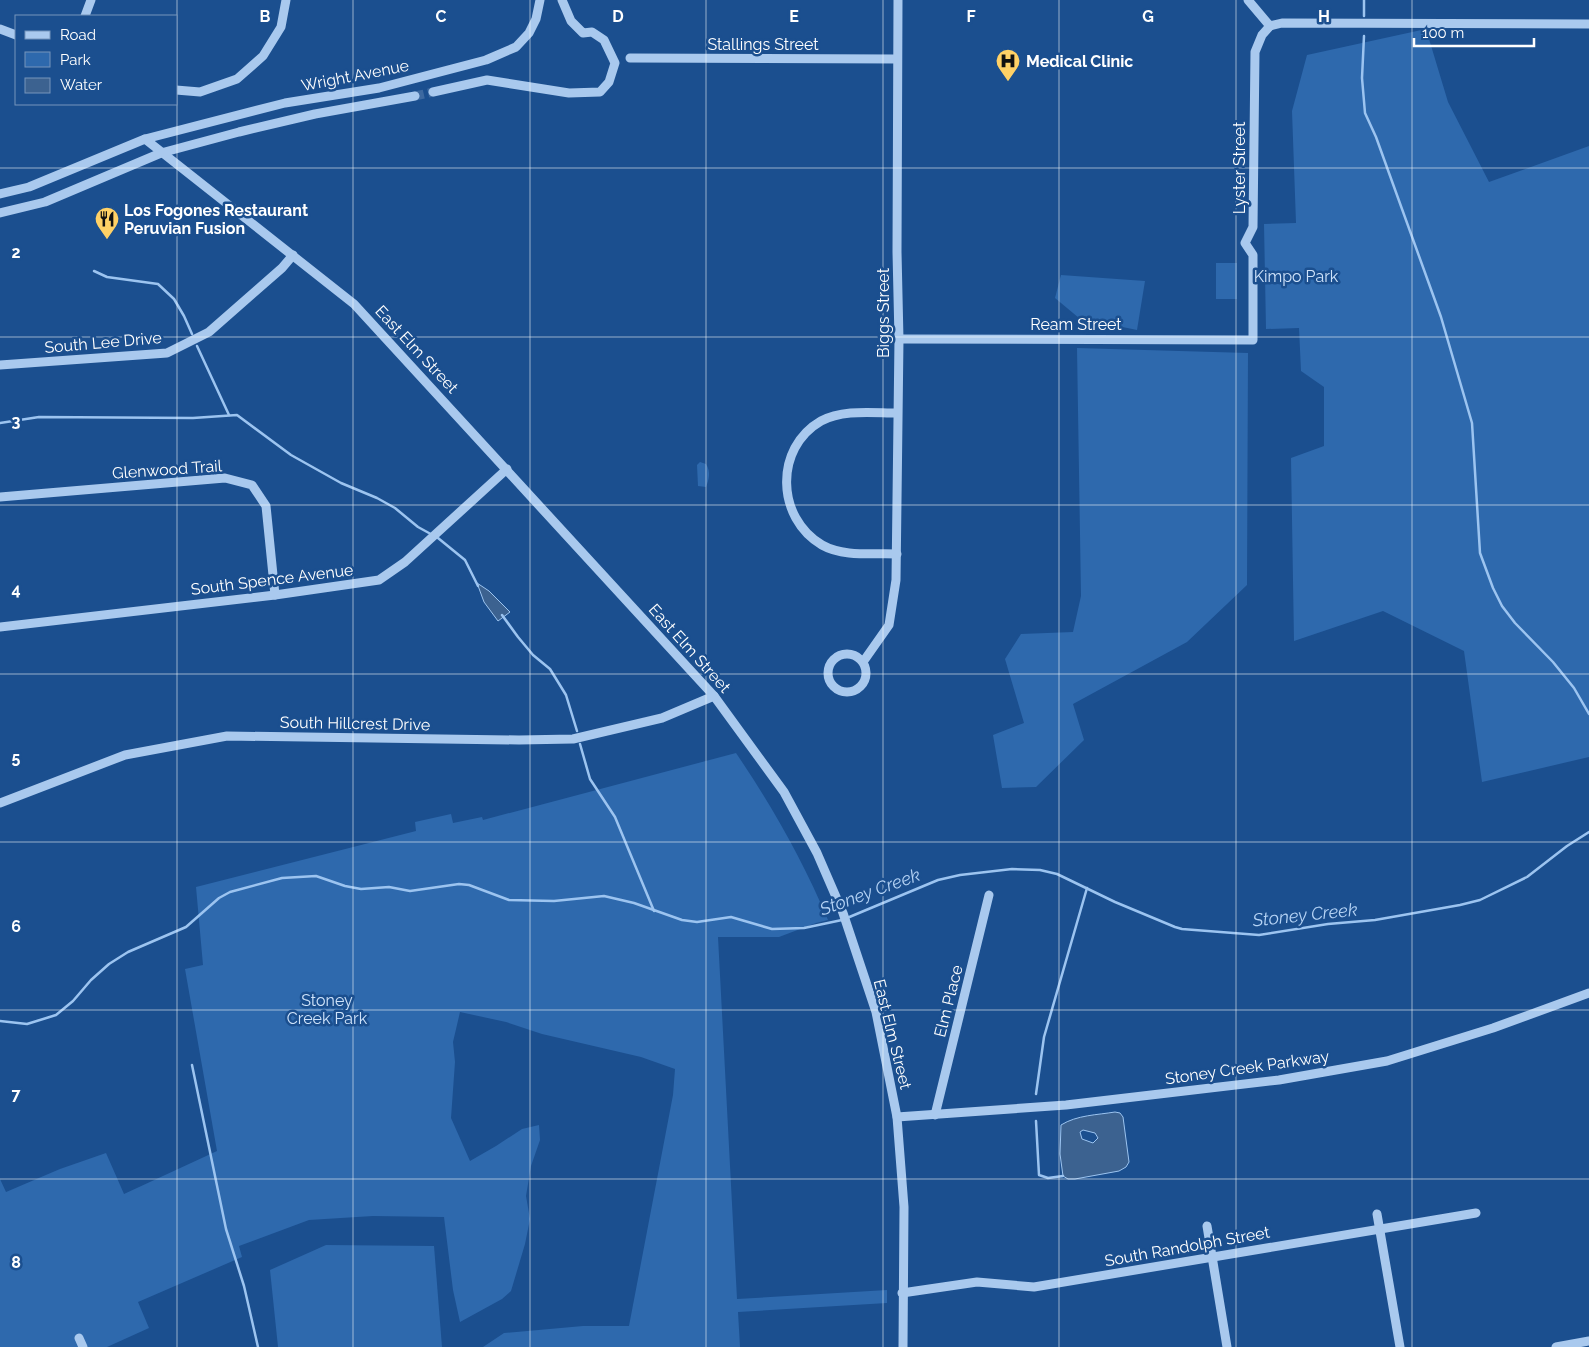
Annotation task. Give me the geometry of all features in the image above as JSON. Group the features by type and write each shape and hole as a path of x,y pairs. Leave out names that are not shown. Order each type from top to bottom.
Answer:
{"street":[{"path":"85,15 90,0"},
{"path":"178,90 200,92 237,78 263,56 281,27 286,0"},
{"name":"Wright Avenue","path":"0,194 29,187 145,139 285,103 379,88 486,60 516,47 529,33 536,19 540,0"},
{"path":"433,92 487,80 569,93 600,92 609,82 615,63 604,40 592,32 583,33 571,21 562,0"},
{"name":"Biggs Street","path":"863,662 889,625 896,580 899,339 898,0"},
{"path":"1248,0 1270,26 1282,23 1589,24"},
{"name":"Lyster Street","path":"1253,340 1253,255 1244,243 1253,227 1255,52 1262,35 1270,26"},
{"path":"0,29 15,35"},
{"name":"Stallings Street","path":"630,58 897,59"},
{"name":"Wright Avenue","path":"0,213 45,202 161,153 315,114 415,96"},
{"name":"East Elm Street","path":"145,139 354,304 714,696 784,792 817,853 843,913 876,1012 897,1117 904,1207 903,1347"},
{"name":"South Lee Drive","path":"0,365 167,353 209,332 282,268 293,255"},
{"name":"Ream Street","path":"899,339 1253,340"},
{"path":"897,413 843,414 822,421 806,433 793,450 787,470 786,490 791,510 804,530 822,545 843,553 897,554"},
{"name":"South Spence Avenue","path":"0,627 275,595 379,580 405,562 506,469"},
{"name":"Glenwood Trail","path":"0,497 225,478 252,485 266,506 275,595"},
{"path":"851,654 863,662 866,674 865,681 857,690 844,693 832,686 827,674 830,663 840,655 851,654"},
{"name":"South Hillcrest Drive","path":"0,803 125,755 227,736 572,739 662,718 714,696"},
{"name":"Elm Place","path":"935,1115 989,895"},
{"name":"Stoney Creek Parkway","path":"897,1117 1066,1105 1279,1080 1387,1061 1493,1028 1589,993"},
{"name":"South Randolph Street","path":"902,1292 977,1282 1034,1287 1476,1213"},
{"path":"1377,1214 1400,1347"},
{"path":"1207,1226 1227,1347"},
{"path":"1556,1347 1589,1342"}],"green space":[{"name":"Kimpo Park","path":"1426,29 1448,102 1489,182 1589,146 1589,757 1482,782 1464,651 1383,611 1294,641 1291,458 1324,446 1324,387 1301,371 1299,328 1266,329 1264,224 1296,223 1292,111 1307,55"},
{"path":"1216,263 1237,263 1237,299 1216,299"},
{"path":"1061,275 1145,281 1137,330 1079,318 1055,298"},
{"path":"1077,348 1248,353 1247,585 1187,642 1073,704 1084,740 1036,787 1002,788 993,735 1024,723 1005,659 1021,634 1073,632 1081,596"},
{"path":"700,462 706,464 709,470 706,487 698,486 697,465"},
{"name":"Stoney Creek Park","path":"736,753 786,834 828,920 779,937 718,937 737,1299 887,1290 887,1303 738,1312 740,1347 483,1347 504,1333 583,1326 629,1326 673,1095 675,1069 641,1057 542,1034 506,1022 460,1012 453,1042 455,1062 451,1118 470,1161 522,1129 539,1125 540,1140 531,1166 526,1196 530,1219 525,1244 511,1291 502,1299 460,1322 453,1290 444,1217 373,1216 309,1220 239,1246 242,1257 138,1302 149,1328 107,1347 0,1347 0,1179 6,1192 60,1169 106,1153 124,1194 217,1151 185,969 203,965 196,887 416,831 415,822 451,814 453,823 482,817 483,820"},
{"path":"326,1245 434,1246 442,1347 278,1347 270,1270"}],"water":[{"path":"477,583 489,591 510,612 498,621 484,602"},
{"path":"1120,1113 1123,1117 1129,1162 1126,1167 1119,1171 1075,1179 1068,1179 1063,1176 1060,1154 1061,1125 1080,1117","holes":["1083,1130 1095,1133 1098,1138 1093,1143 1082,1139 1080,1132"]}],"waterway":[{"path":"1364,0 1364,16"},
{"path":"1364,36 1362,78 1365,113 1376,137 1441,317 1472,423 1480,553 1502,606 1574,688 1589,714"},
{"path":"94,271 107,277 158,284 174,299 192,334"},
{"path":"197,346 229,415"},
{"path":"0,423 39,417 193,418 237,415 291,455 341,483 377,498 395,508 418,527 438,538 465,560 478,586"},
{"path":"502,615 533,655 550,669 566,695 577,731"},
{"path":"580,744 590,779 615,817 654,911"},
{"name":"Stoney Creek","path":"847,918 938,880 960,875 1012,869 1040,870 1057,874 1115,902 1175,927 1259,935 1328,924 1375,920 1480,900 1527,877 1567,846 1589,832"},
{"name":"Stoney Creek","path":"0,1021 27,1024 56,1015 73,1001 91,980 109,964 128,952 186,927 219,898 230,892 282,878 316,876 345,886 361,889 389,887 410,891 459,884 469,885 509,900 554,901 604,896 634,903 682,920 697,922 731,917 772,929 804,928 842,920"},
{"path":"1036,1094 1044,1037 1087,888"},
{"path":"192,1065 226,1229 244,1286 258,1347"},
{"path":"1036,1121 1039,1175 1048,1178 1063,1176"}],"tunnel":[{"path":"415,96 433,92"}],"place":[{"name":"Medical Clinic","path":"1008,82"},
{"name":"Los Fogones Restaurant Peruvian Fusion","path":"107,240"}]}
